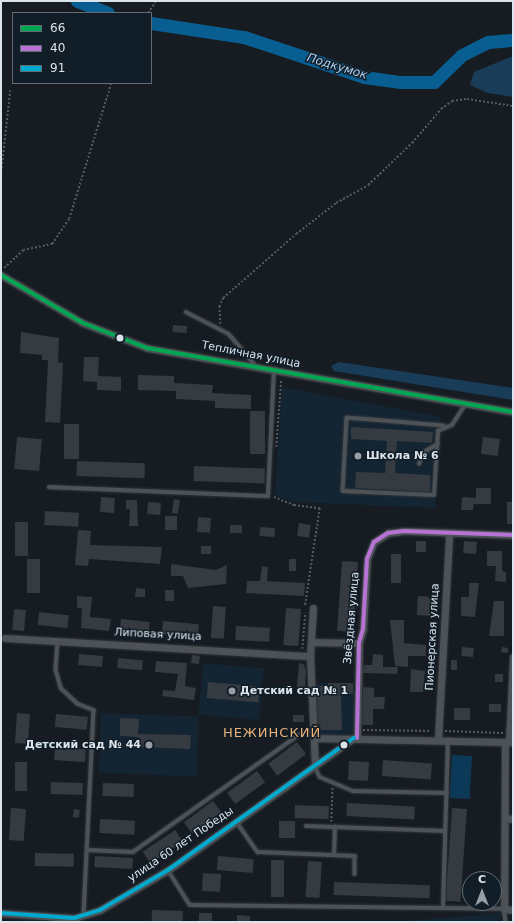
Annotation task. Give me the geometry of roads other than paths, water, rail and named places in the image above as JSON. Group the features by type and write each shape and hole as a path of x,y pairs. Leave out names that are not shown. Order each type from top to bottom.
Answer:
{"street":[{"name":"Тепличная улица","path":"1,275 83,323 148,348 465,405 513,412"},
{"name":"Звёздная улица","path":"355,738 359,643 363,629 367,559 374,542 388,532 449,534"},
{"path":"449,534 513,535"},
{"name":"Пионерская улица","path":"438,740 449,534"},
{"path":"313,608 310,656 315,738 315,765"},
{"name":"Липовая улица","path":"5,638 310,656"},
{"path":"311,642 359,643"},
{"path":"513,657 505,818 504,909 513,910"},
{"path":"315,738 509,742"},
{"name":"улица 60 лет Победы","path":"84,916 168,870 355,738"},
{"path":"505,818 513,819"},
{"path":"1,913 84,916"}],"lane":[{"path":"186,312 224,331 257,367"},
{"path":"49,487 268,496 277,372"},
{"path":"444,426 438,431 434,495 343,491 347,418 444,426 452,425 465,405"},
{"path":"419,464 424,452 438,444"},
{"path":"58,640 56,670 61,688 78,704 94,710 84,916"},
{"path":"87,850 133,852 299,735 314,729"},
{"path":"443,908 448,740"},
{"path":"315,765 320,777 332,784 353,791 446,793"},
{"path":"236,821 258,852 355,856 355,874"},
{"path":"306,826 445,831"},
{"path":"333,827 334,855"},
{"path":"168,870 190,905 504,909 506,922"}],"waterway":[{"name":"Подкумок","path":"77,1 105,12"},
{"name":"Подкумок","path":"152,23 244,37 364,77 401,82 434,82 462,55 488,42 513,40"}],"place":[{"name":"Школа № 6","path":"358,456"},
{"name":"Детский сад № 1","path":"232,691"},
{"name":"Детский сад № 44","path":"149,745"}],"district":[{"name":"НЕЖИНСКИЙ","path":"272,733"}]}
